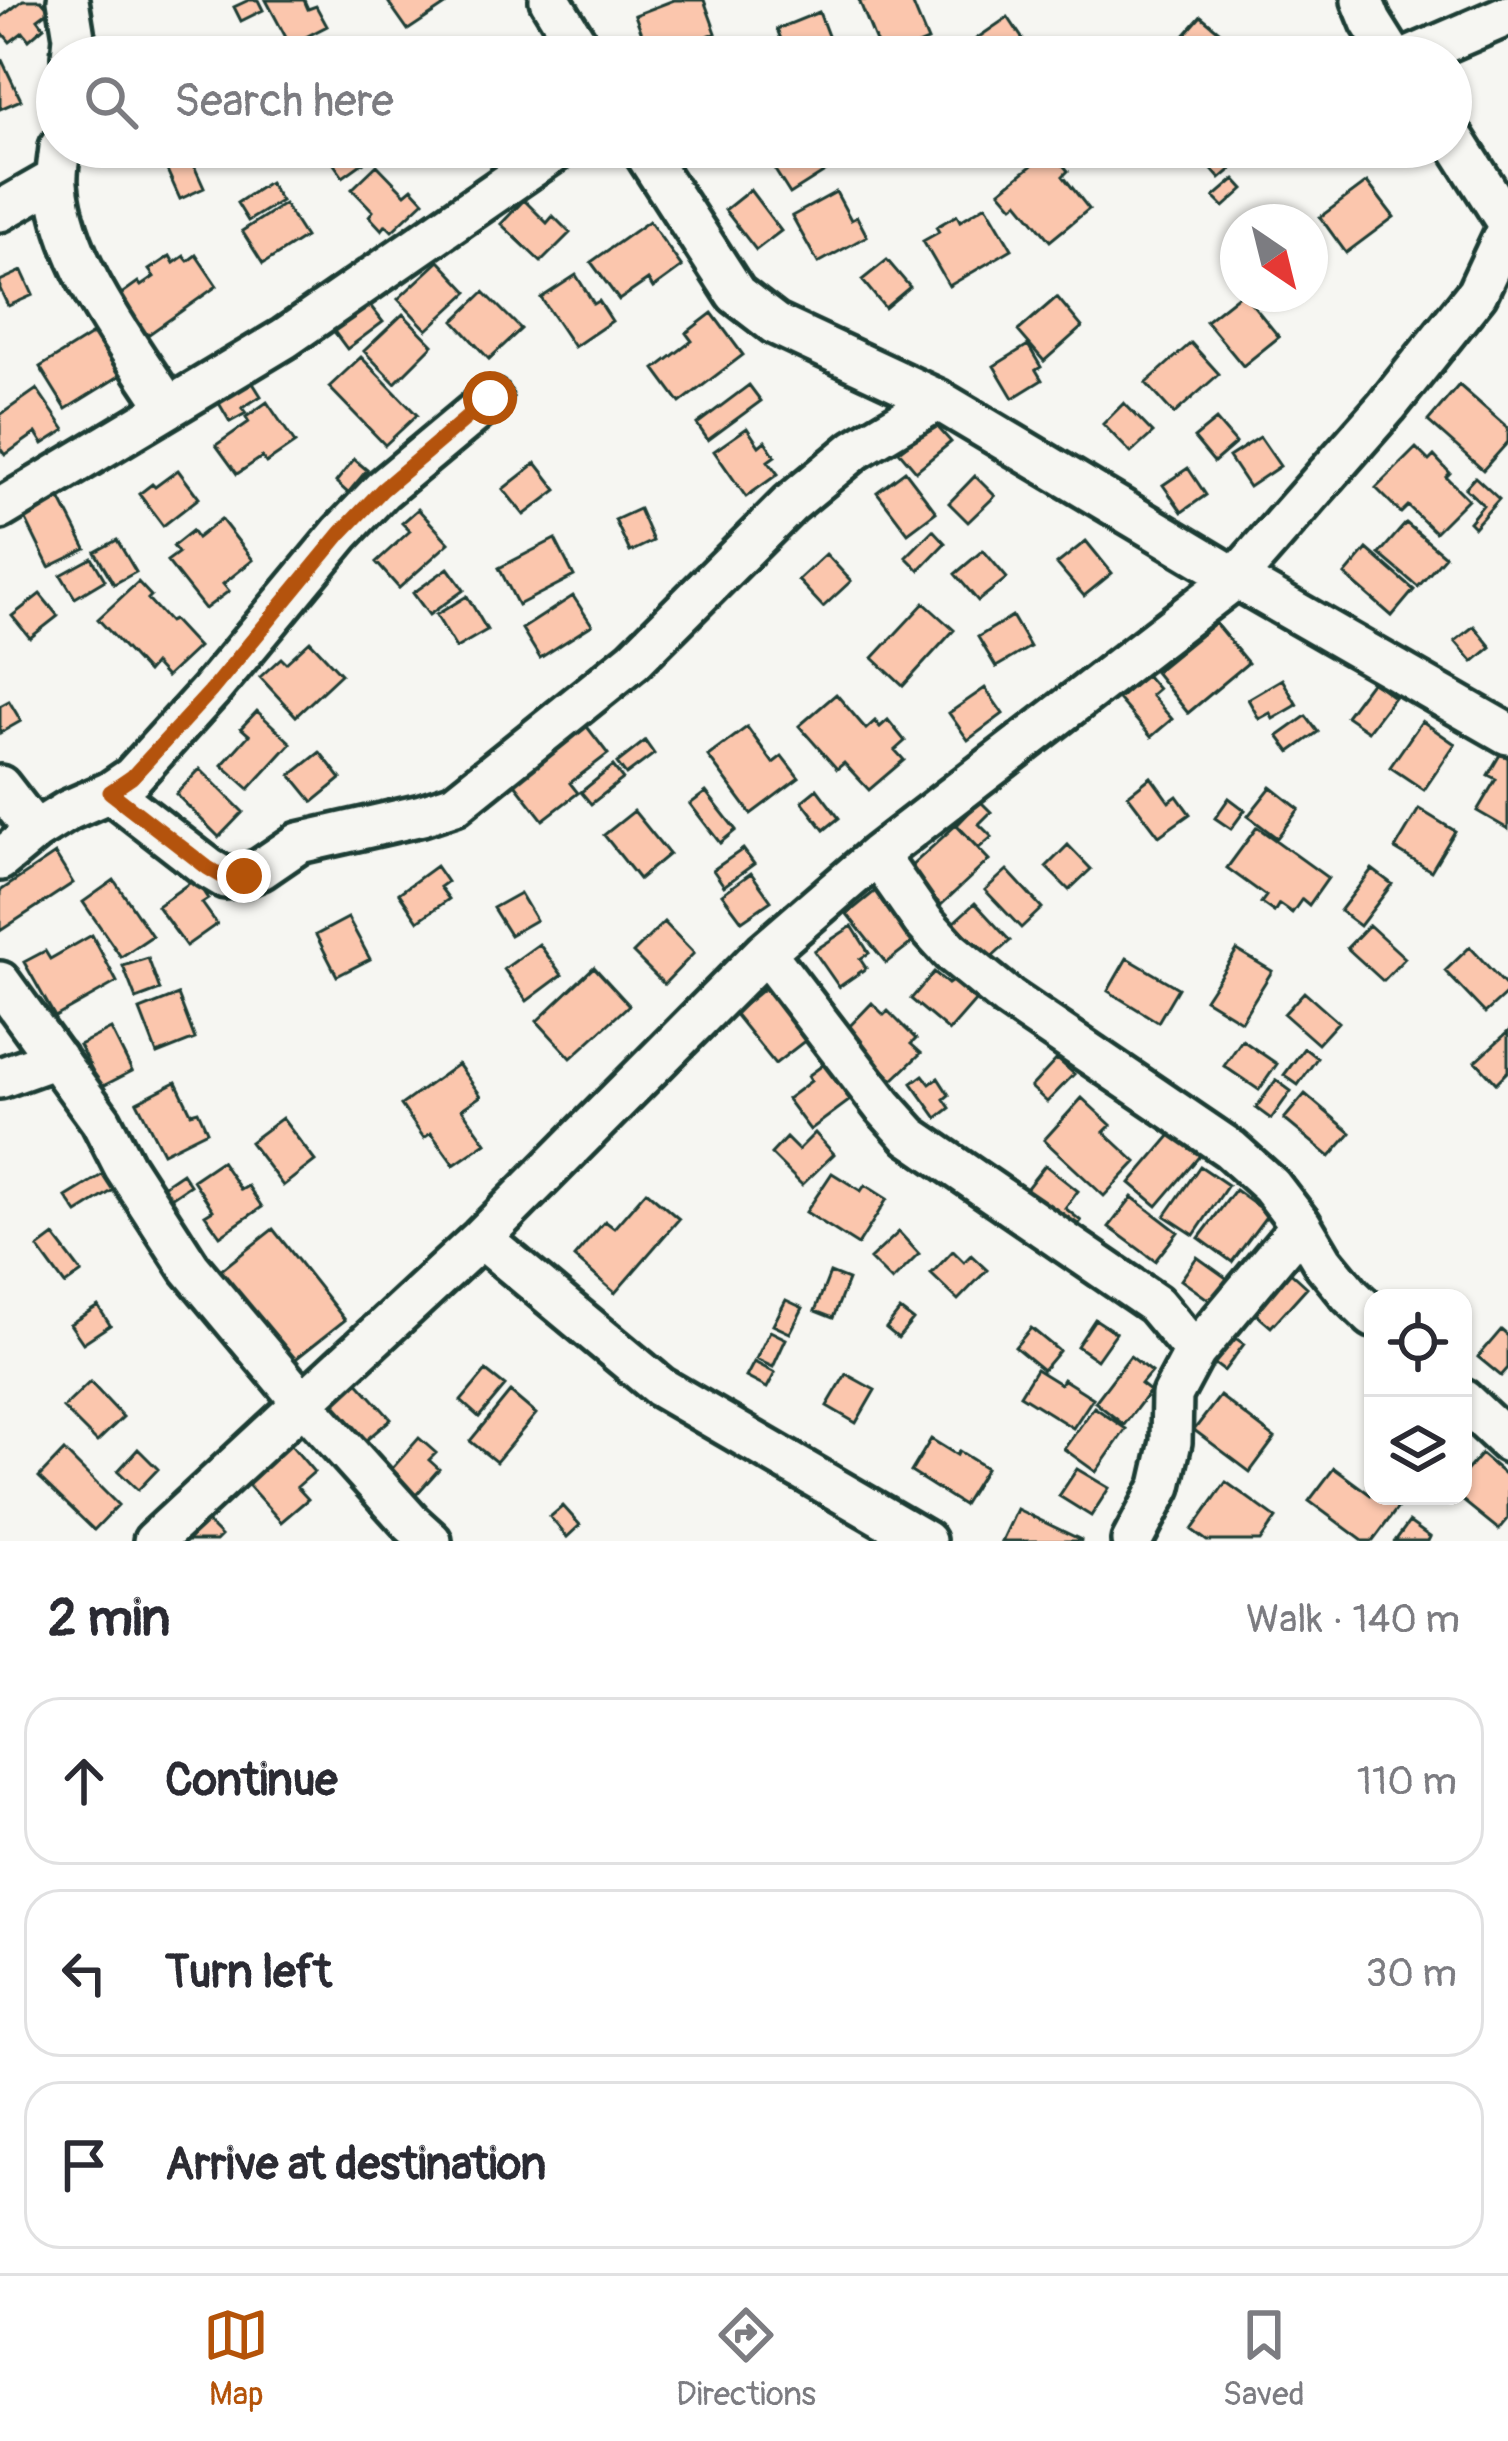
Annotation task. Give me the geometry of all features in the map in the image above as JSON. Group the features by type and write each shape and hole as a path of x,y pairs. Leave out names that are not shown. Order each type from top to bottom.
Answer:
{"street":[{"path":"68,0 74,36"},
{"path":"550,0 572,36"},
{"path":"1362,0 1380,36"},
{"path":"1460,36 1508,15"},
{"path":"0,212 52,168"},
{"path":"58,168 63,219 89,280 167,407"},
{"path":"0,508 285,338 531,168"},
{"path":"655,168 736,294 775,324 938,400 1508,734"},
{"path":"154,1541 481,1238 765,952 878,855 1236,578 1387,406 1477,293 1508,226 1472,168"},
{"path":"0,860 35,831 132,777 210,692 341,533 382,490 490,398"},
{"path":"110,792 225,878 261,869 299,843 422,815 454,803 634,660 790,505 855,451 938,400"},
{"path":"0,786 35,831"},
{"path":"878,855 950,951 1008,998 1230,1149 1271,1186 1323,1262 1364,1309"},
{"path":"765,952 910,1136 1155,1304 1196,1352"},
{"path":"0,982 101,1121 124,1166 190,1268 303,1403 431,1541"},
{"path":"0,1078 56,1058"},
{"path":"1132,1541 1161,1486 1172,1442 1172,1395 1196,1352 1301,1225"},
{"path":"481,1238 660,1387 925,1541"},
{"path":"1472,1408 1508,1442"}],"building":[{"path":"23,0 41,0 50,10 38,19 44,27 29,40 23,32 10,42 0,30 0,18"},
{"path":"258,0 263,10 241,21 234,7"},
{"path":"266,0 304,0 308,9 316,6 327,26 308,36 285,36"},
{"path":"453,0 408,30 389,3"},
{"path":"674,0 704,0 716,33 643,36 635,15"},
{"path":"859,0 911,0 926,36 874,36"},
{"path":"819,12 828,36 780,36 777,29"},
{"path":"1201,16 1225,36 1184,36"},
{"path":"1008,17 1021,36 980,36"},
{"path":"0,56 21,100 0,109"},
{"path":"195,168 204,188 180,199 167,170"},
{"path":"374,168 380,168 405,194 412,188 424,201 392,231 386,225 382,230 369,216 373,211 352,189"},
{"path":"774,168 831,168 790,194"},
{"path":"1029,168 1066,168 1063,176 1089,209 1050,241 1018,202 1013,206 1000,191"},
{"path":"1210,168 1233,168 1220,179"},
{"path":"1235,179 1244,189 1227,204 1214,197"},
{"path":"269,182 281,201 248,221 237,203"},
{"path":"1367,182 1394,217 1346,253 1328,228 1328,211"},
{"path":"750,190 781,231 756,250 725,210"},
{"path":"836,192 851,220 857,217 867,236 818,263 792,216"},
{"path":"524,200 547,223 553,216 570,233 541,262 501,224"},
{"path":"284,204 305,237 263,264 242,231"},
{"path":"986,205 1012,249 949,286 923,241 957,215 960,221"},
{"path":"649,221 682,267 653,288 648,280 619,300 591,262"},
{"path":"196,255 217,286 145,337 117,297 154,277 149,270 170,256 174,263"},
{"path":"887,260 910,287 885,308 862,280"},
{"path":"439,261 468,292 427,330 398,299"},
{"path":"22,271 33,295 8,306 0,281"},
{"path":"576,275 594,304 599,301 612,321 574,347 541,298"},
{"path":"484,292 521,329 489,359 454,321"},
{"path":"1057,297 1082,327 1044,361 1018,331"},
{"path":"365,299 383,322 347,349 330,326"},
{"path":"1220,310 1259,312 1279,337 1243,366 1206,321"},
{"path":"712,313 743,355 680,403 655,369 692,341 686,333"},
{"path":"403,314 433,345 395,383 364,351"},
{"path":"107,325 134,367 66,409 40,367"},
{"path":"1191,343 1219,374 1174,414 1146,383"},
{"path":"1028,345 1041,367 1036,370 1042,380 1013,398 994,366"},
{"path":"361,357 417,415 385,445 329,387"},
{"path":"246,372 261,396 230,422 213,393"},
{"path":"749,385 761,401 708,440 697,424"},
{"path":"1459,385 1508,428 1508,442 1483,470 1428,421"},
{"path":"37,389 65,430 43,444 36,433 5,455 0,448 0,415"},
{"path":"267,402 295,443 266,463 262,457 237,474 216,445 249,422 246,417"},
{"path":"1124,403 1153,433 1131,453 1103,424"},
{"path":"1216,420 1236,443 1214,462 1194,438"},
{"path":"934,423 951,442 916,471 899,451"},
{"path":"747,428 759,446 765,441 775,456 768,461 778,474 746,497 714,451"},
{"path":"1260,437 1280,466 1249,487 1229,457"},
{"path":"1416,448 1429,461 1434,456 1450,473 1446,477 1468,499 1435,532 1408,506 1401,513 1376,488"},
{"path":"354,459 367,470 348,493 336,482"},
{"path":"536,463 557,490 524,515 503,489"},
{"path":"1188,468 1206,495 1182,512 1163,485"},
{"path":"178,470 199,498 163,526 139,494"},
{"path":"905,471 936,512 908,533 877,492"},
{"path":"975,476 995,496 968,522 949,503"},
{"path":"1475,477 1499,499 1474,527 1469,522 1483,505 1465,488"},
{"path":"60,498 86,549 49,567 24,516"},
{"path":"418,509 449,543 399,588 376,562 410,531 402,523"},
{"path":"639,509 653,541 630,552 615,520"},
{"path":"221,519 253,560 223,584 229,591 205,609 167,561 178,553 173,546 192,531 197,538"},
{"path":"1406,523 1445,556 1418,587 1379,554"},
{"path":"933,530 945,543 919,570 906,557"},
{"path":"555,539 574,576 518,605 499,568"},
{"path":"117,540 136,572 114,584 95,552"},
{"path":"1086,541 1112,573 1084,596 1057,564"},
{"path":"1367,549 1414,590 1392,616 1345,575"},
{"path":"983,550 1007,578 978,601 955,574"},
{"path":"826,554 851,581 823,607 798,580"},
{"path":"92,558 105,580 75,598 61,575"},
{"path":"448,568 464,590 429,615 413,593"},
{"path":"138,582 169,622 173,620 198,647 166,677 154,664 147,672 98,619"},
{"path":"40,594 58,616 30,638 12,616"},
{"path":"467,596 487,630 456,648 436,615"},
{"path":"573,596 592,625 540,658 522,629"},
{"path":"924,603 954,630 903,686 873,658"},
{"path":"1012,616 1030,647 996,667 978,637"},
{"path":"1215,623 1248,663 1188,713 1155,672"},
{"path":"1474,626 1491,647 1473,662 1455,641"},
{"path":"310,641 341,674 296,716 260,677 281,658 286,663"},
{"path":"1146,675 1158,689 1151,695 1172,719 1151,737 1118,699"},
{"path":"1282,679 1297,705 1273,719 1270,713 1259,719 1248,699"},
{"path":"1372,681 1394,697 1368,731 1346,716"},
{"path":"985,688 1003,714 968,740 949,713"},
{"path":"836,694 866,729 875,721 880,727 888,720 905,741 895,750 904,760 869,790 844,763 837,769 799,726"},
{"path":"9,701 21,721 0,733 0,706"},
{"path":"257,711 291,743 249,789 222,765 249,735 241,728"},
{"path":"578,715 608,754 570,783 578,793 543,820 505,771"},
{"path":"1306,716 1318,732 1290,752 1278,736"},
{"path":"1422,721 1455,744 1424,790 1390,767"},
{"path":"747,727 773,763 782,756 799,778 751,814 708,756"},
{"path":"645,741 654,754 626,775 617,763"},
{"path":"320,752 341,779 313,802 291,775"},
{"path":"1501,753 1508,758 1508,829 1477,811 1496,779 1488,775"},
{"path":"613,766 623,779 591,804 581,792"},
{"path":"200,769 243,812 219,837 176,794"},
{"path":"1151,777 1169,802 1177,796 1190,814 1159,836 1128,795"},
{"path":"1271,787 1299,809 1277,838 1248,816"},
{"path":"817,789 839,818 824,830 802,801"},
{"path":"706,792 736,830 720,843 690,804"},
{"path":"1229,798 1245,810 1231,829 1215,818"},
{"path":"980,801 991,812 979,824 992,837 979,848 957,825"},
{"path":"1419,809 1455,831 1431,871 1395,849"},
{"path":"634,811 669,854 639,879 604,835"},
{"path":"956,825 989,860 941,905 907,870"},
{"path":"1257,827 1328,878 1309,905 1302,899 1292,913 1279,904 1274,912 1261,903 1266,896 1227,868"},
{"path":"1068,845 1091,869 1069,890 1046,867"},
{"path":"743,849 754,864 724,886 713,870"},
{"path":"55,854 73,883 0,931 0,891"},
{"path":"436,866 447,882 440,887 449,899 418,921 399,893"},
{"path":"1372,869 1392,884 1360,926 1340,911"},
{"path":"1007,870 1042,908 1021,928 985,890"},
{"path":"751,873 771,901 742,921 722,894"},
{"path":"195,879 208,899 202,903 217,924 186,946 157,906"},
{"path":"114,880 152,936 121,957 83,902"},
{"path":"879,888 918,938 886,963 847,914"},
{"path":"520,893 536,920 510,935 493,908"},
{"path":"975,903 1010,941 989,960 954,922"},
{"path":"348,918 370,959 337,976 316,935"},
{"path":"664,922 694,953 664,984 633,953"},
{"path":"1369,925 1405,958 1383,981 1347,948"},
{"path":"852,926 869,953 860,959 866,968 839,987 814,951"},
{"path":"92,935 117,982 55,1017 24,962 45,951 50,959"},
{"path":"539,944 562,975 527,1001 504,969"},
{"path":"1470,947 1508,988 1485,1013 1445,971"},
{"path":"1237,950 1272,971 1241,1021 1205,999"},
{"path":"148,958 160,990 136,999 123,966"},
{"path":"1127,958 1178,988 1158,1022 1108,991"},
{"path":"594,967 629,1005 571,1058 537,1021"},
{"path":"934,972 948,984 954,980 977,999 949,1031 911,999"},
{"path":"772,982 788,1002 781,1009 806,1040 775,1064 734,1013"},
{"path":"1304,992 1338,1022 1318,1044 1284,1014"},
{"path":"178,995 195,1039 157,1054 140,1010"},
{"path":"872,1003 884,1015 888,1011 916,1039 911,1044 921,1053 893,1080 845,1031"},
{"path":"111,1029 132,1071 101,1087 79,1045"},
{"path":"1508,1032 1508,1071 1496,1083 1476,1061"},
{"path":"1242,1040 1277,1064 1259,1090 1224,1066"},
{"path":"1304,1048 1317,1058 1298,1085 1284,1075"},
{"path":"831,1059 857,1095 810,1130 787,1099"},
{"path":"1057,1059 1074,1074 1047,1102 1031,1087"},
{"path":"458,1064 481,1096 462,1109 486,1143 454,1165 431,1133 424,1138 401,1105"},
{"path":"923,1075 930,1084 938,1078 949,1095 944,1099 950,1108 937,1118 912,1083"},
{"path":"1276,1080 1291,1091 1271,1119 1256,1108"},
{"path":"176,1082 191,1113 198,1111 207,1131 163,1153 137,1102"},
{"path":"1305,1094 1351,1133 1330,1157 1284,1119"},
{"path":"1082,1098 1111,1125 1104,1132 1136,1162 1104,1196 1044,1140"},
{"path":"282,1118 315,1161 283,1186 250,1142"},
{"path":"1176,1129 1203,1152 1157,1206 1130,1183"},
{"path":"815,1133 834,1154 802,1185 771,1154 786,1138 798,1150"},
{"path":"221,1161 241,1190 248,1186 262,1207 220,1236 205,1215 213,1210 193,1180"},
{"path":"1045,1165 1078,1191 1065,1208 1081,1221 1069,1236 1019,1198"},
{"path":"1200,1166 1228,1185 1194,1235 1165,1216"},
{"path":"105,1173 115,1189 77,1213 66,1197"},
{"path":"182,1173 190,1185 165,1202 157,1190"},
{"path":"832,1173 861,1191 865,1185 887,1199 858,1245 806,1212"},
{"path":"1235,1190 1268,1214 1232,1262 1199,1238"},
{"path":"646,1191 679,1219 615,1293 574,1257 605,1221 614,1228"},
{"path":"1132,1197 1178,1232 1155,1261 1109,1227"},
{"path":"273,1229 345,1320 292,1362 220,1271"},
{"path":"899,1232 919,1254 892,1281 870,1259"},
{"path":"54,1236 82,1273 65,1285 38,1248"},
{"path":"953,1251 964,1262 971,1255 987,1270 958,1300 931,1274"},
{"path":"1197,1257 1232,1282 1216,1305 1181,1280"},
{"path":"1285,1267 1307,1287 1271,1327 1249,1308"},
{"path":"830,1273 848,1280 833,1318 815,1311"},
{"path":"786,1300 803,1308 790,1333 773,1325"},
{"path":"98,1306 110,1325 83,1343 70,1324"},
{"path":"900,1310 913,1320 898,1338 886,1328"},
{"path":"1095,1319 1116,1333 1097,1360 1077,1346"},
{"path":"1031,1328 1059,1351 1043,1370 1015,1347"},
{"path":"1501,1330 1508,1336 1508,1368 1501,1376 1478,1357"},
{"path":"770,1331 786,1339 773,1367 756,1359"},
{"path":"1227,1332 1244,1344 1224,1371 1208,1359"},
{"path":"1130,1356 1151,1372 1141,1384 1150,1391 1124,1425 1095,1402"},
{"path":"754,1362 775,1373 767,1388 746,1377"},
{"path":"1036,1369 1093,1398 1073,1428 1020,1395"},
{"path":"486,1371 505,1386 479,1417 461,1401"},
{"path":"846,1374 875,1390 856,1423 827,1406"},
{"path":"354,1378 391,1419 364,1442 328,1401"},
{"path":"90,1382 123,1417 97,1442 63,1408"},
{"path":"510,1392 536,1414 496,1462 470,1441"},
{"path":"1220,1396 1275,1438 1250,1472 1194,1430"},
{"path":"1094,1407 1126,1429 1096,1472 1064,1449"},
{"path":"285,1438 314,1472 297,1487 308,1499 281,1522 241,1477"},
{"path":"419,1438 436,1453 429,1460 439,1469 416,1495 389,1472"},
{"path":"931,1439 986,1468 963,1505 911,1472"},
{"path":"138,1449 158,1469 138,1490 118,1471"},
{"path":"64,1451 118,1505 94,1530 39,1477"},
{"path":"1481,1454 1508,1477 1508,1519 1499,1530 1468,1505 1472,1505 1472,1464"},
{"path":"1334,1468 1364,1490 1364,1505 1399,1506 1373,1541 1363,1541 1309,1501"},
{"path":"1077,1469 1109,1488 1091,1516 1059,1496"},
{"path":"1226,1482 1276,1518 1260,1541 1207,1541 1192,1530"},
{"path":"563,1506 580,1525 567,1537 550,1517"},
{"path":"1017,1509 1081,1540 1081,1541 1002,1541"},
{"path":"202,1517 221,1536 216,1541 177,1541"},
{"path":"1409,1522 1430,1537 1428,1541 1395,1541"}],"route":[{"path":"244,876 225,878 208,868 110,792 132,777 210,692 382,490 490,398"}]}
